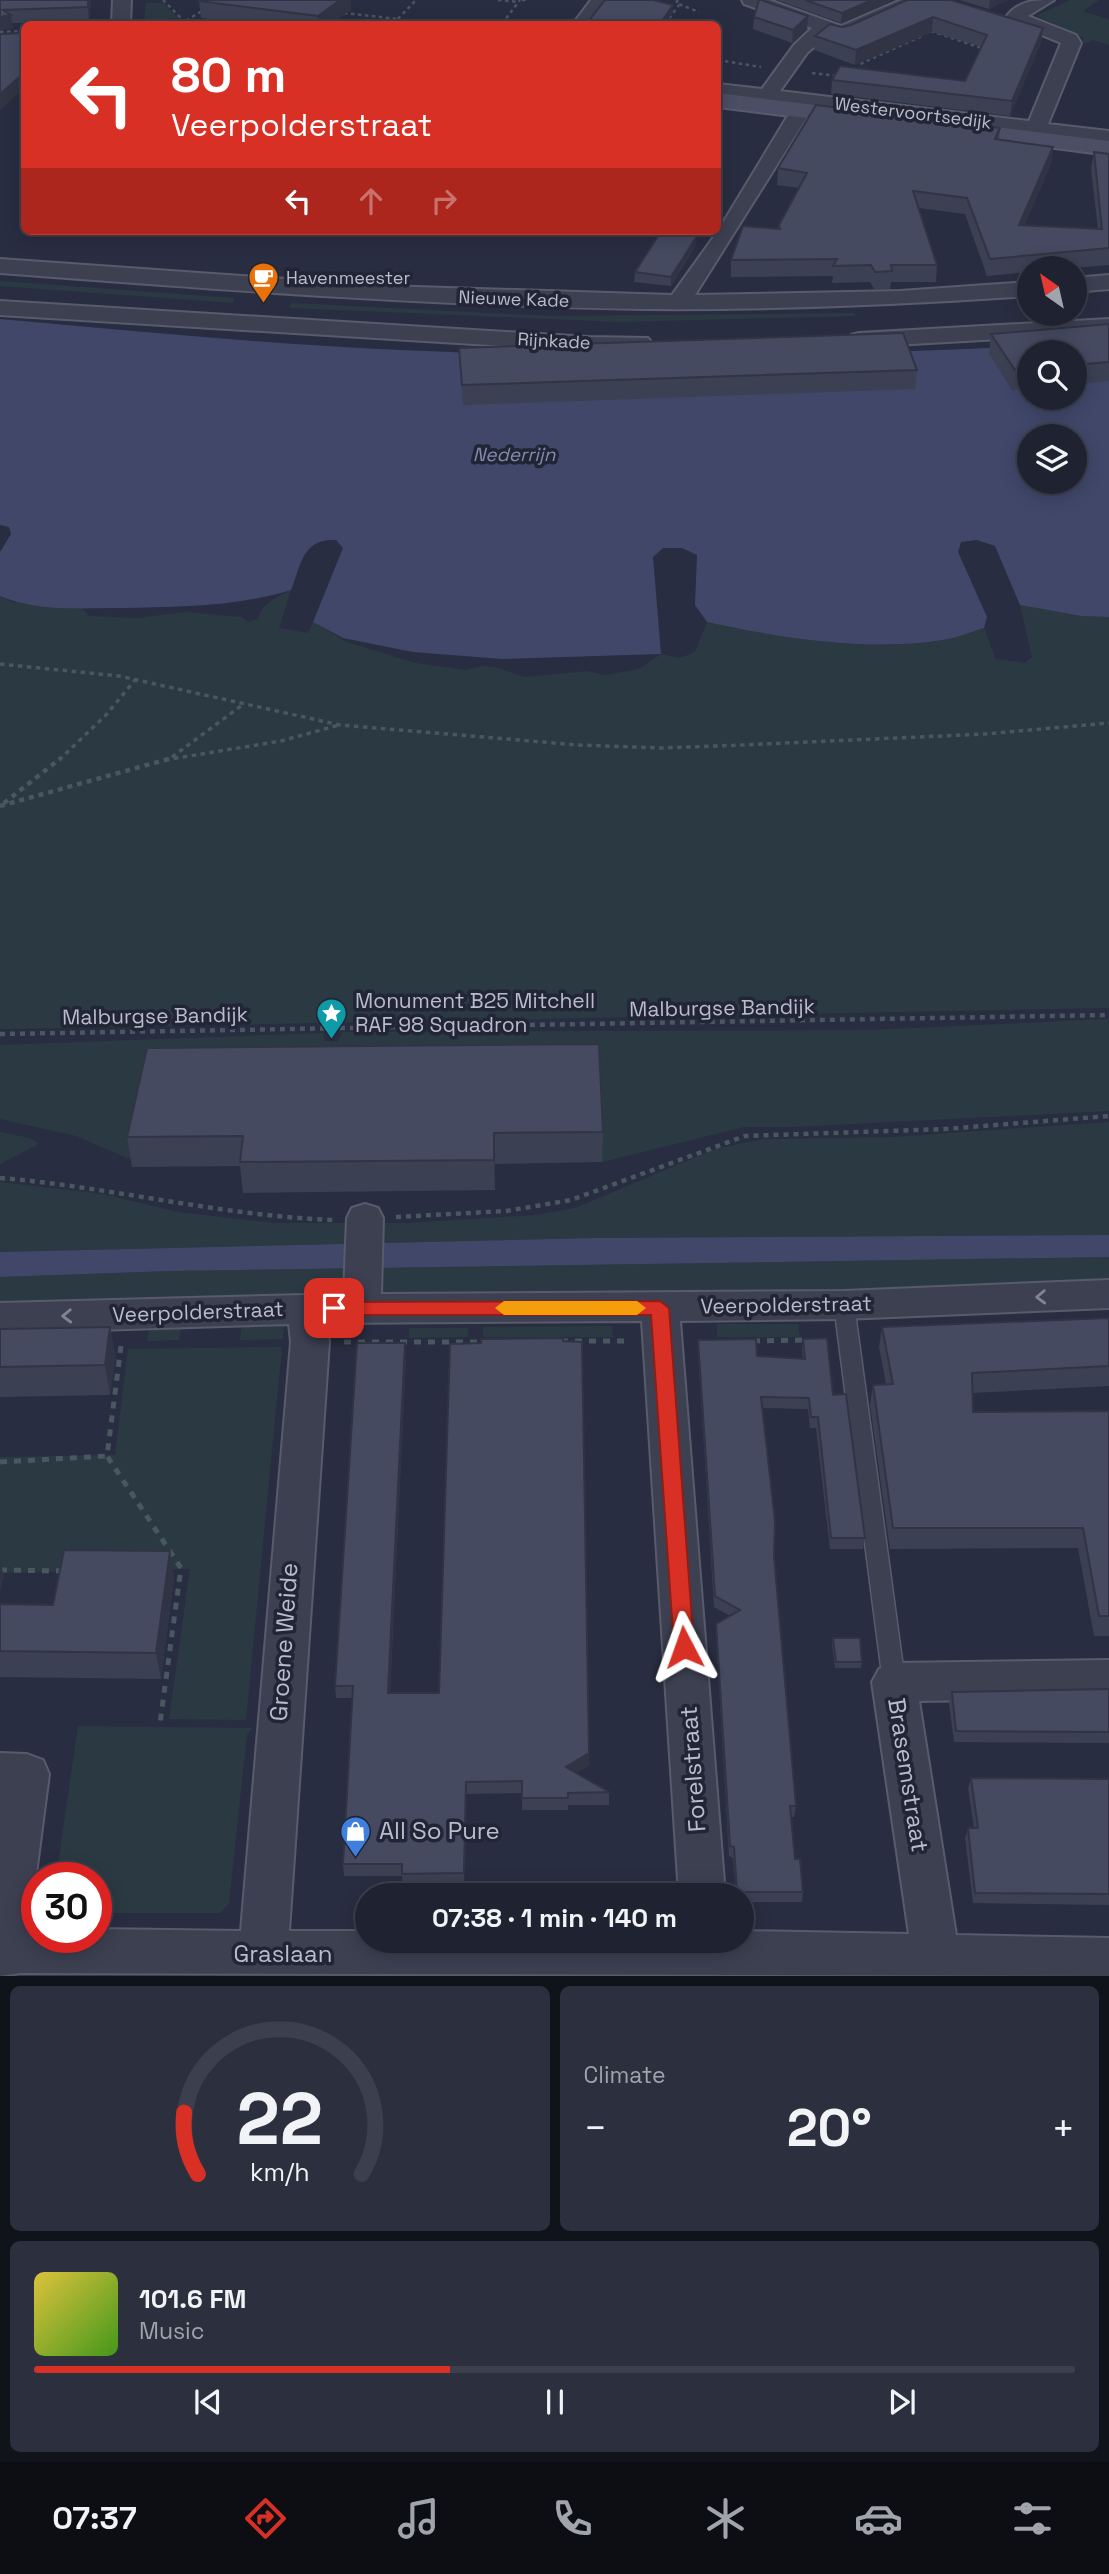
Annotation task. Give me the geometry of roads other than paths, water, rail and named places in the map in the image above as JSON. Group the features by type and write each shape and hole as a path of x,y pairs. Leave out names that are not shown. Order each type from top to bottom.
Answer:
{"main road":[{"name":"Westervoortsedijk","path":"721,100 1109,148"},
{"name":"Westervoortsedijk","path":"721,108 761,104 797,117 1109,155"}],"street":[{"path":"121,21 122,0"},
{"path":"584,21 601,0"},
{"path":"751,0 842,33 916,0"},
{"path":"1015,17 1045,0"},
{"path":"792,15 816,5"},
{"path":"970,13 990,18 1015,17 1069,39 1071,43 1036,128"},
{"path":"761,104 799,50 814,34 827,27"},
{"name":"Westervoortsedijk","path":"721,91 761,104 1109,137"},
{"name":"Westervoortsedijk","path":"721,113 761,104"},
{"path":"680,300 797,117"},
{"name":"Nieuwe Kade","path":"0,266 394,295 551,301 863,298 1017,290"},
{"path":"1087,284 1109,282"},
{"path":"1026,334 1109,306"},
{"name":"Rijnkade","path":"0,308 589,344 670,342"},
{"path":"831,340 1026,334 1109,326"},
{"path":"362,1300 364,1225"},
{"name":"Veerpolderstraat","path":"0,1318 308,1326 362,1300 661,1324 846,1323 1109,1294"},
{"name":"Forelstraat","path":"661,1324 701,1883"},
{"name":"Groene Weide","path":"266,1965 267,1874 308,1326"},
{"name":"Brasemstraat","path":"936,1958 894,1682 1109,1679"},
{"path":"0,1773 27,1774 1,1958"},
{"name":"Graslaan","path":"1,1958 266,1965 706,1956 1109,1961"}],"lane":[{"path":"846,1323 894,1682"}],"water":[{"name":"Nederrijn","path":"0,319 200,337 489,353 755,355 1017,346 1017,410 1087,410 1087,343 1109,342 1109,617 1081,616 1020,605 995,546 977,540 961,542 958,552 987,617 984,628 943,640 915,643 855,644 794,638 707,622 695,605 697,555 682,548 663,548 653,557 661,654 502,659 413,652 343,638 313,622 343,548 336,540 325,541 310,548 301,562 291,590 270,596 186,606 60,608 29,605 0,596 0,552 11,534 9,527 0,525"},
{"path":"1109,1235 1109,1257 171,1271 0,1277 0,1252 595,1238"}],"place":[{"name":"Havenmeester","path":"263,305"},
{"name":"Monument B25 Mitchell RAF 98 Squadron","path":"332,1040"},
{"name":"All So Pure","path":"356,1858"}]}
